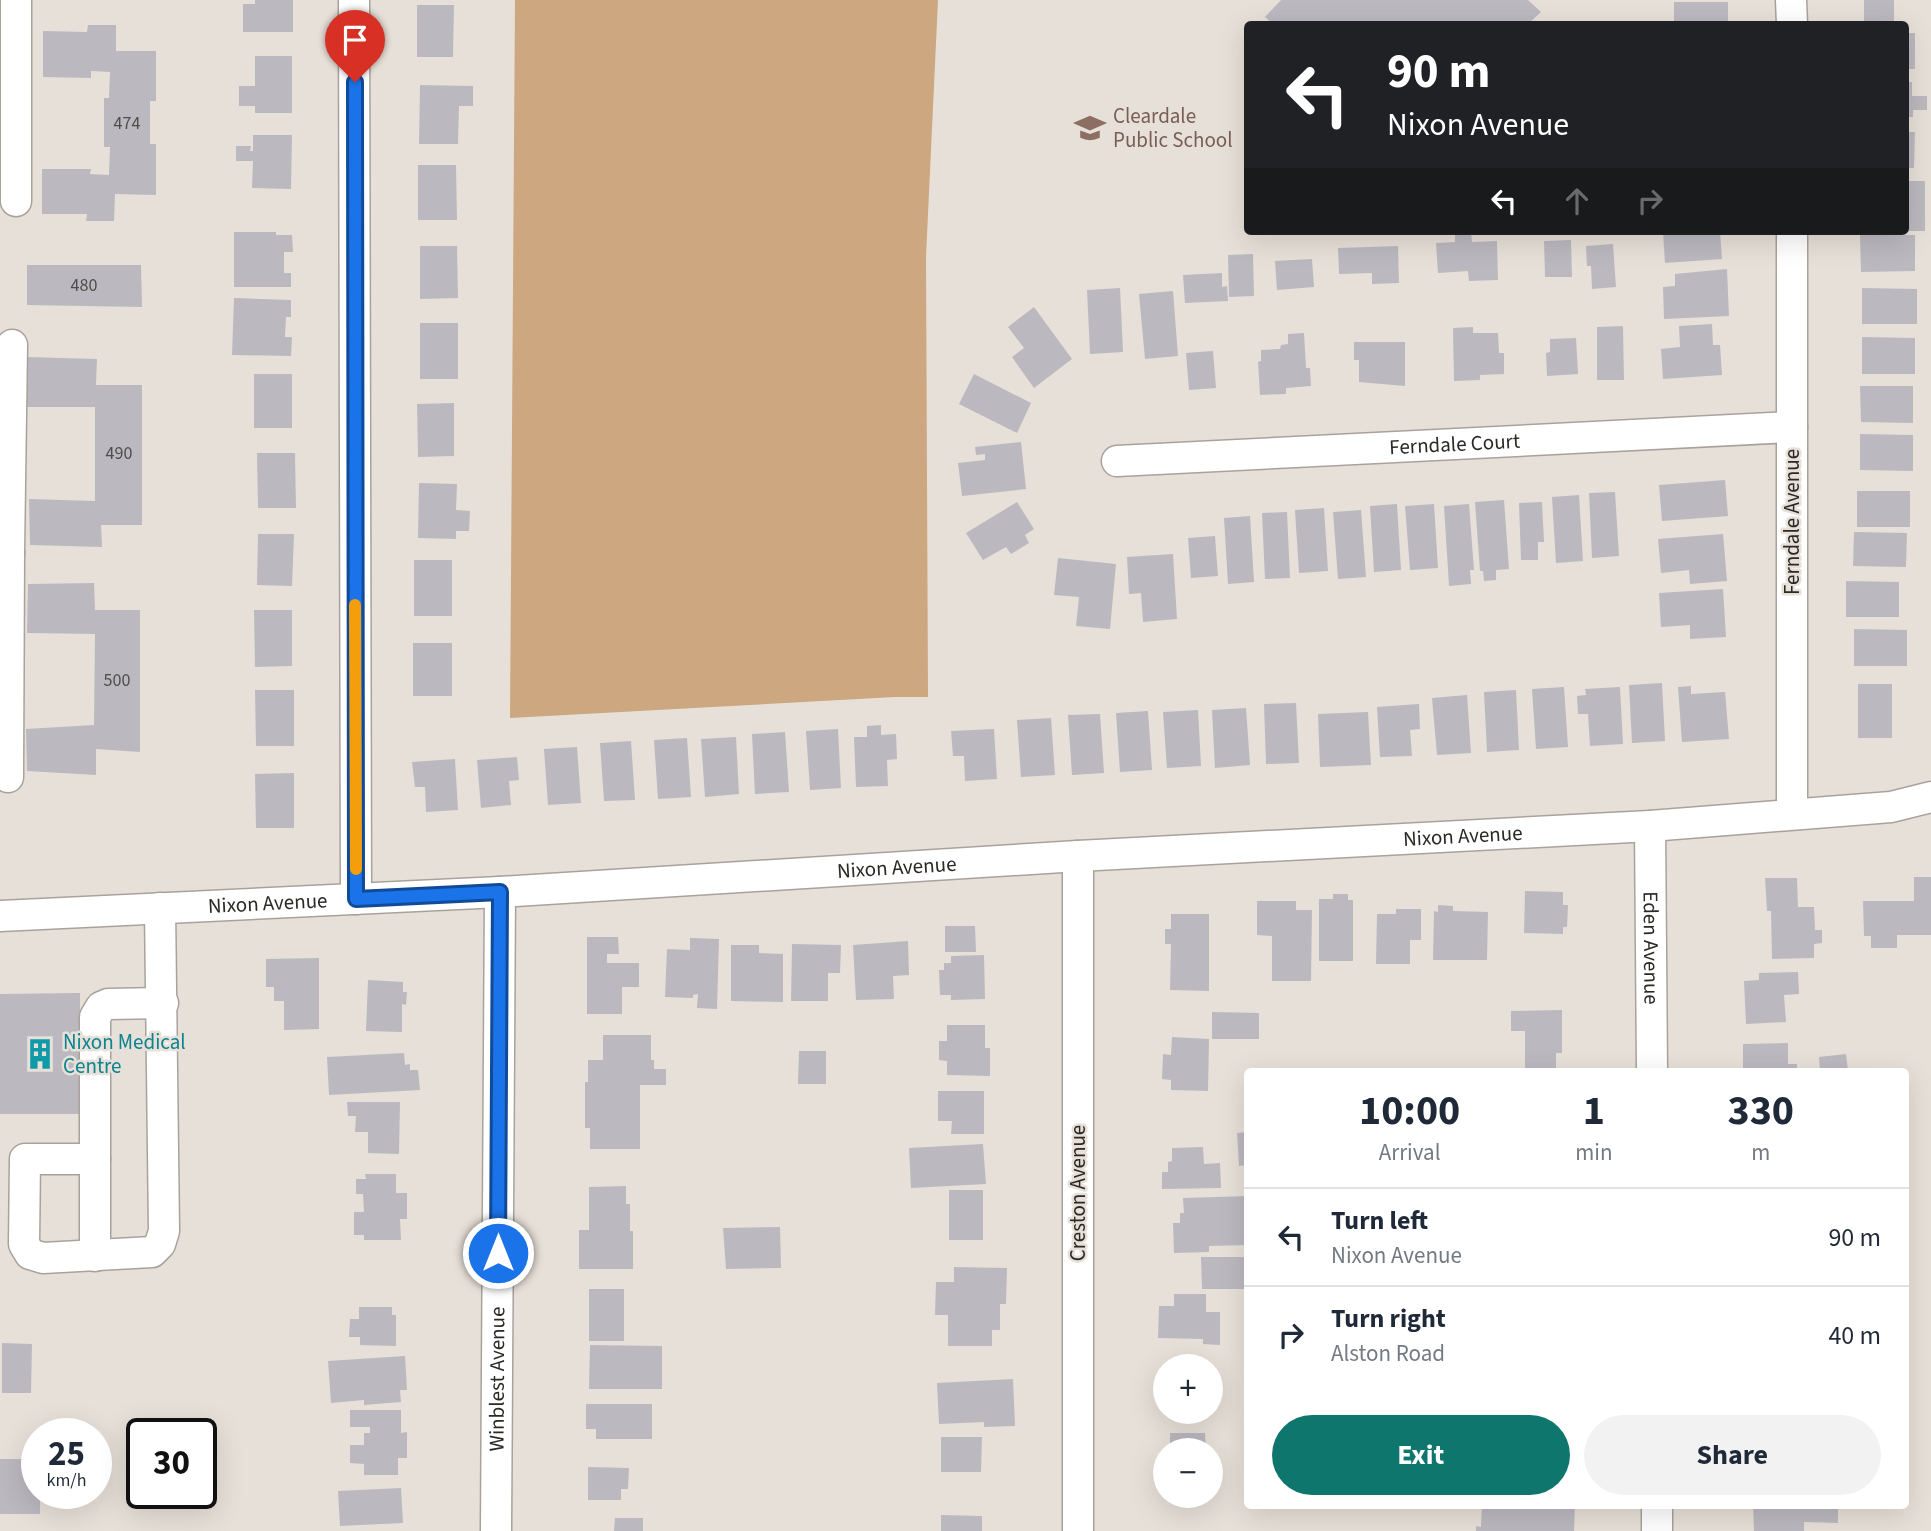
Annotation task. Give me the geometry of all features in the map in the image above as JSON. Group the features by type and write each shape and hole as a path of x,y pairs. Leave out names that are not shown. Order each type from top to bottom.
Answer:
{"street":[{"path":"16,0 16,201"},
{"path":"354,0 356,899"},
{"path":"1791,0 1791,21"},
{"name":"Ferndale Avenue","path":"1792,235 1792,814"},
{"path":"8,777 4,553 12,345"},
{"name":"Ferndale Court","path":"1117,461 1792,427"},
{"name":"Nixon Avenue","path":"0,916 500,892 1078,856 1650,826 1891,807 1931,797"},
{"name":"Eden Avenue","path":"1650,826 1652,1068"},
{"name":"Creston Avenue","path":"1077,1531 1078,856"},
{"name":"Winblest Avenue","path":"496,1531 500,892"},
{"path":"94,1159 25,1159 24,1244 30,1254 43,1258 152,1252 160,1244 164,1231 160,908"},
{"path":"95,1256 95,1017 101,1007 108,1004 163,1003"},
{"path":"1657,1509 1657,1531"}],"shaded area":[{"path":"515,0 938,0 926,257 928,697 510,718"}],"building":[{"path":"255,0 293,0 293,32 243,32 243,4 255,4"},
{"path":"1281,0 1528,0 1541,12 1531,21 1270,21 1265,17"},
{"path":"1864,0 1894,0 1894,21 1864,21"},
{"path":"1674,2 1728,2 1728,21 1674,21"},
{"path":"417,5 454,5 453,57 417,57"},
{"path":"88,25 116,25 116,51 156,51 156,101 150,101 150,144 156,144 156,195 115,194 114,221 86,221 87,214 42,214 42,169 91,169 90,174 109,175 110,147 104,147 104,98 109,98 110,72 91,71 91,78 43,77 43,31 87,32"},
{"path":"1909,33 1915,33 1915,69 1909,69"},
{"path":"255,56 292,56 292,113 255,113 255,106 239,106 239,86 255,86"},
{"path":"1909,82 1912,82 1912,96 1927,96 1927,110 1913,110 1913,117 1909,117"},
{"path":"420,85 473,86 473,106 459,106 458,144 419,144"},
{"path":"1909,132 1915,132 1914,168 1909,168"},
{"path":"253,135 292,135 291,189 252,188 253,161 236,161 236,146 251,146 250,151 253,151"},
{"path":"418,165 456,165 457,220 418,220"},
{"path":"1909,181 1925,181 1925,231 1909,231"},
{"path":"234,232 276,232 276,235 292,235 293,252 284,252 284,273 291,273 291,287 234,287"},
{"path":"1455,235 1471,235 1472,242 1497,241 1498,280 1469,281 1468,271 1438,273 1436,243 1455,242"},
{"path":"1663,235 1720,235 1722,259 1665,263"},
{"path":"1860,235 1915,235 1915,271 1861,272"},
{"path":"1571,240 1572,277 1545,277 1544,241"},
{"path":"1613,244 1616,287 1592,289 1591,266 1587,266 1586,246"},
{"path":"420,246 457,246 458,298 420,299"},
{"path":"1398,246 1399,283 1372,284 1372,273 1339,274 1338,248"},
{"path":"1253,254 1254,296 1229,297 1228,255"},
{"path":"1312,259 1314,287 1277,290 1275,261"},
{"path":"27,265 141,265 142,307 27,305"},
{"path":"1727,269 1729,316 1664,319 1663,287 1675,286 1675,274"},
{"path":"1222,273 1222,287 1227,286 1228,301 1185,303 1183,275"},
{"path":"1120,288 1123,352 1090,354 1087,290"},
{"path":"1862,288 1917,289 1917,324 1862,324"},
{"path":"1173,291 1178,356 1145,359 1139,294"},
{"path":"234,298 291,300 291,317 286,317 285,337 292,337 291,356 232,355"},
{"path":"1034,307 1072,359 1034,388 1012,357 1024,348 1008,327"},
{"path":"420,323 458,323 458,379 420,379"},
{"path":"1712,324 1713,345 1720,345 1722,375 1663,379 1661,349 1680,347 1679,326"},
{"path":"1623,326 1624,380 1597,380 1597,327"},
{"path":"1473,327 1473,333 1498,333 1499,353 1504,353 1504,374 1480,375 1480,380 1454,381 1453,328"},
{"path":"1304,333 1306,368 1310,368 1311,386 1286,388 1286,394 1260,395 1258,362 1261,361 1261,350 1280,349 1281,345 1288,344 1288,334"},
{"path":"1862,337 1915,338 1915,374 1862,374"},
{"path":"1576,338 1578,374 1547,376 1546,353 1550,352 1550,339"},
{"path":"1354,342 1405,342 1405,386 1359,382 1359,360 1354,360"},
{"path":"1213,351 1216,388 1189,390 1186,353"},
{"path":"27,357 97,359 96,385 142,385 142,525 101,525 102,547 30,545 29,499 95,501 95,407 27,407"},
{"path":"254,374 292,374 292,428 254,428"},
{"path":"974,374 1031,403 1017,433 959,404"},
{"path":"1860,386 1913,386 1913,423 1861,422"},
{"path":"454,403 454,456 418,457 417,404"},
{"path":"1860,434 1913,435 1913,471 1860,470"},
{"path":"1021,442 1026,489 962,496 958,463 985,460 985,454 976,455 975,447"},
{"path":"257,453 295,453 296,508 258,508"},
{"path":"1725,480 1728,516 1662,521 1659,485"},
{"path":"419,483 457,484 456,510 470,511 469,531 456,531 456,539 418,538"},
{"path":"1857,491 1910,491 1910,527 1857,527"},
{"path":"1615,492 1619,556 1592,558 1589,493"},
{"path":"1579,495 1583,561 1556,563 1552,497"},
{"path":"1504,500 1509,569 1496,570 1496,580 1484,581 1483,571 1480,571 1475,502"},
{"path":"1017,502 1034,529 1025,535 1029,543 1011,554 1006,547 983,560 966,533"},
{"path":"1542,502 1544,542 1538,542 1538,560 1521,560 1519,503"},
{"path":"1397,504 1401,570 1374,572 1370,506"},
{"path":"1434,504 1438,568 1410,570 1405,506"},
{"path":"1469,504 1474,570 1470,570 1471,584 1449,586 1444,506"},
{"path":"1324,508 1328,571 1299,573 1295,510"},
{"path":"1361,510 1366,577 1338,579 1333,512"},
{"path":"1287,512 1290,578 1265,579 1262,513"},
{"path":"1250,516 1254,582 1228,584 1224,518"},
{"path":"1854,532 1907,533 1906,567 1853,566"},
{"path":"258,534 294,534 292,586 257,585"},
{"path":"1723,534 1727,581 1690,584 1689,570 1661,573 1658,539"},
{"path":"1215,536 1218,576 1191,578 1188,538"},
{"path":"1173,554 1177,619 1143,622 1141,593 1129,594 1127,557"},
{"path":"1058,558 1116,564 1110,629 1076,626 1079,597 1054,595"},
{"path":"414,560 452,560 452,616 414,616"},
{"path":"1846,581 1899,582 1899,617 1846,617"},
{"path":"94,583 95,610 140,610 140,752 96,749 96,775 27,771 26,729 94,725 95,634 27,633 28,584"},
{"path":"1723,589 1726,637 1690,639 1690,625 1661,627 1659,593"},
{"path":"254,610 292,610 292,666 255,667"},
{"path":"1854,629 1907,630 1907,666 1854,666"},
{"path":"413,643 452,643 452,696 413,696"},
{"path":"1662,683 1665,741 1632,743 1629,685"},
{"path":"1858,684 1892,684 1892,738 1858,738"},
{"path":"1691,686 1691,694 1725,692 1729,739 1682,742 1678,687"},
{"path":"1564,687 1568,747 1536,749 1532,689"},
{"path":"1620,687 1623,744 1590,746 1588,714 1578,714 1577,696 1586,695 1585,689"},
{"path":"255,690 294,690 294,746 256,746"},
{"path":"1516,690 1519,750 1487,752 1484,692"},
{"path":"1467,695 1471,753 1437,755 1432,698"},
{"path":"1296,703 1299,763 1266,764 1264,704"},
{"path":"1419,704 1420,729 1410,730 1412,756 1380,757 1377,707"},
{"path":"1246,708 1250,765 1215,768 1212,710"},
{"path":"1198,710 1201,766 1167,768 1163,712"},
{"path":"1148,711 1152,770 1120,772 1116,713"},
{"path":"1368,712 1371,765 1320,767 1318,714"},
{"path":"1100,714 1104,773 1072,775 1068,715"},
{"path":"1051,718 1055,775 1021,777 1017,720"},
{"path":"881,725 881,735 896,734 897,759 887,760 888,786 856,787 854,737 867,737 867,726"},
{"path":"838,729 841,788 810,790 806,731"},
{"path":"994,729 997,779 965,781 964,756 953,756 951,731"},
{"path":"785,732 789,792 755,794 752,734"},
{"path":"736,737 739,794 705,797 701,739"},
{"path":"687,738 691,797 658,799 654,740"},
{"path":"631,741 635,800 604,801 600,743"},
{"path":"577,747 581,803 548,805 544,749"},
{"path":"517,757 519,780 509,781 511,805 481,808 477,760"},
{"path":"455,759 458,810 426,812 425,787 415,787 412,762"},
{"path":"294,773 294,828 256,828 255,774"},
{"path":"1914,877 1931,877 1931,935 1897,935 1897,948 1871,948 1871,936 1864,936 1863,901 1914,901"},
{"path":"1765,878 1797,878 1798,907 1814,907 1815,930 1822,930 1822,943 1814,944 1814,958 1772,959 1771,911 1767,911"},
{"path":"1525,891 1563,892 1563,905 1568,905 1567,927 1563,927 1563,934 1524,933"},
{"path":"1333,894 1348,894 1348,900 1353,900 1353,961 1319,961 1319,899 1333,899"},
{"path":"1257,901 1296,901 1296,910 1312,910 1311,981 1272,981 1272,936 1257,935"},
{"path":"1438,905 1453,906 1453,911 1488,912 1487,960 1433,960 1434,911 1438,912"},
{"path":"1396,909 1421,909 1421,940 1410,940 1410,964 1376,964 1377,914 1396,914"},
{"path":"1171,914 1209,914 1209,991 1170,990 1171,944 1165,944 1165,929 1171,929"},
{"path":"945,926 975,926 976,952 945,952"},
{"path":"587,937 618,937 619,954 607,954 607,963 639,963 639,987 622,987 622,1014 587,1014"},
{"path":"690,938 719,939 717,1009 697,1008 698,994 693,995 693,998 665,997 667,949 690,950"},
{"path":"908,941 909,975 893,976 894,999 856,1000 853,945"},
{"path":"792,944 841,945 840,973 828,973 828,1001 791,1001"},
{"path":"731,945 759,945 759,953 783,954 783,1002 731,1001"},
{"path":"984,955 985,999 951,1000 951,995 940,995 939,970 944,970 944,963 951,963 951,956"},
{"path":"319,958 319,1029 284,1030 284,1001 274,1001 274,987 266,987 266,959"},
{"path":"1798,972 1799,994 1784,995 1786,1022 1746,1024 1744,981 1759,980 1759,973"},
{"path":"368,980 403,982 403,992 407,992 406,1005 402,1004 402,1032 366,1031"},
{"name":"Nixon Medical Centre","path":"80,993 80,1114 0,1114 0,994"},
{"path":"1562,1010 1562,1053 1556,1053 1556,1068 1525,1068 1525,1031 1511,1031 1511,1011"},
{"path":"1212,1012 1259,1013 1259,1039 1212,1039"},
{"path":"947,1025 985,1025 985,1048 990,1048 990,1076 947,1075 947,1061 939,1060 939,1041 947,1041"},
{"path":"603,1035 651,1035 651,1060 654,1060 654,1069 666,1069 666,1085 640,1085 640,1149 590,1149 590,1128 585,1128 585,1082 588,1082 588,1060 603,1060"},
{"path":"1172,1037 1209,1039 1208,1091 1171,1090 1171,1080 1162,1079 1163,1054 1171,1055"},
{"path":"1788,1043 1788,1064 1797,1064 1797,1068 1743,1068 1743,1044"},
{"path":"799,1051 826,1051 826,1084 798,1084"},
{"path":"404,1053 405,1065 410,1064 410,1070 418,1070 420,1090 329,1095 327,1057"},
{"path":"1846,1054 1848,1068 1820,1068 1819,1057"},
{"path":"938,1091 984,1091 984,1134 951,1134 952,1121 938,1121"},
{"path":"347,1102 400,1102 399,1154 368,1153 368,1132 355,1132 356,1116 348,1116"},
{"path":"1244,1132 1244,1165 1239,1166 1237,1133"},
{"path":"983,1144 986,1184 911,1188 909,1148"},
{"path":"1203,1147 1204,1164 1220,1163 1221,1188 1162,1189 1162,1172 1168,1172 1168,1162 1172,1161 1172,1148"},
{"path":"365,1174 396,1174 396,1193 407,1193 407,1219 400,1219 401,1240 364,1240 364,1235 354,1235 354,1212 364,1212 363,1194 356,1194 356,1179 366,1179"},
{"path":"626,1186 626,1204 630,1204 630,1231 633,1231 633,1269 579,1269 579,1230 589,1230 589,1187"},
{"path":"949,1190 983,1190 983,1240 949,1240"},
{"path":"1244,1196 1244,1245 1209,1246 1209,1252 1174,1253 1173,1223 1180,1223 1180,1213 1184,1213 1183,1198"},
{"path":"780,1227 781,1268 726,1269 723,1228"},
{"path":"1201,1257 1244,1257 1244,1289 1202,1289"},
{"path":"954,1267 1007,1268 1006,1304 1000,1304 1000,1330 992,1330 992,1346 948,1346 948,1315 935,1315 936,1282 954,1282"},
{"path":"589,1289 624,1289 624,1341 589,1341"},
{"path":"1174,1294 1206,1294 1206,1312 1220,1312 1220,1345 1203,1344 1203,1339 1158,1338 1159,1306 1174,1306"},
{"path":"359,1307 392,1307 392,1315 396,1315 396,1346 360,1345 360,1337 349,1337 350,1319 359,1319"},
{"path":"2,1343 32,1344 31,1393 2,1393"},
{"path":"590,1345 662,1346 662,1389 589,1389"},
{"path":"405,1356 407,1390 400,1390 401,1402 364,1405 364,1400 331,1403 328,1361"},
{"path":"1013,1379 1015,1426 984,1427 984,1422 939,1424 937,1383"},
{"path":"586,1404 652,1404 652,1439 596,1439 596,1429 586,1429"},
{"path":"350,1410 401,1410 401,1433 407,1432 407,1458 398,1458 398,1475 364,1475 364,1464 350,1463 350,1445 364,1445 364,1433 370,1433 370,1427 350,1427"},
{"path":"1170,1433 1205,1433 1205,1438 1170,1438"},
{"path":"941,1437 982,1437 981,1472 941,1472"},
{"path":"0,1459 21,1459 21,1509 40,1509 40,1514 0,1514"},
{"path":"588,1467 629,1468 628,1489 621,1489 621,1500 588,1500"},
{"path":"401,1488 403,1523 340,1526 338,1491"},
{"path":"1482,1509 1575,1509 1574,1531 1476,1531 1476,1526 1481,1527"},
{"path":"1753,1509 1838,1509 1838,1523 1804,1522 1804,1531 1754,1531"},
{"path":"941,1515 982,1516 982,1531 941,1531"},
{"path":"615,1518 643,1518 643,1531 614,1531"}],"slow traffic":[{"path":"355,605 356,869"}],"place":[{"name":"Cleardale Public School","path":"1090,128"},
{"name":"Nixon Medical Centre","path":"40,1054"}],"route":[{"path":"355,82 356,899 500,892 498,1253"}]}
